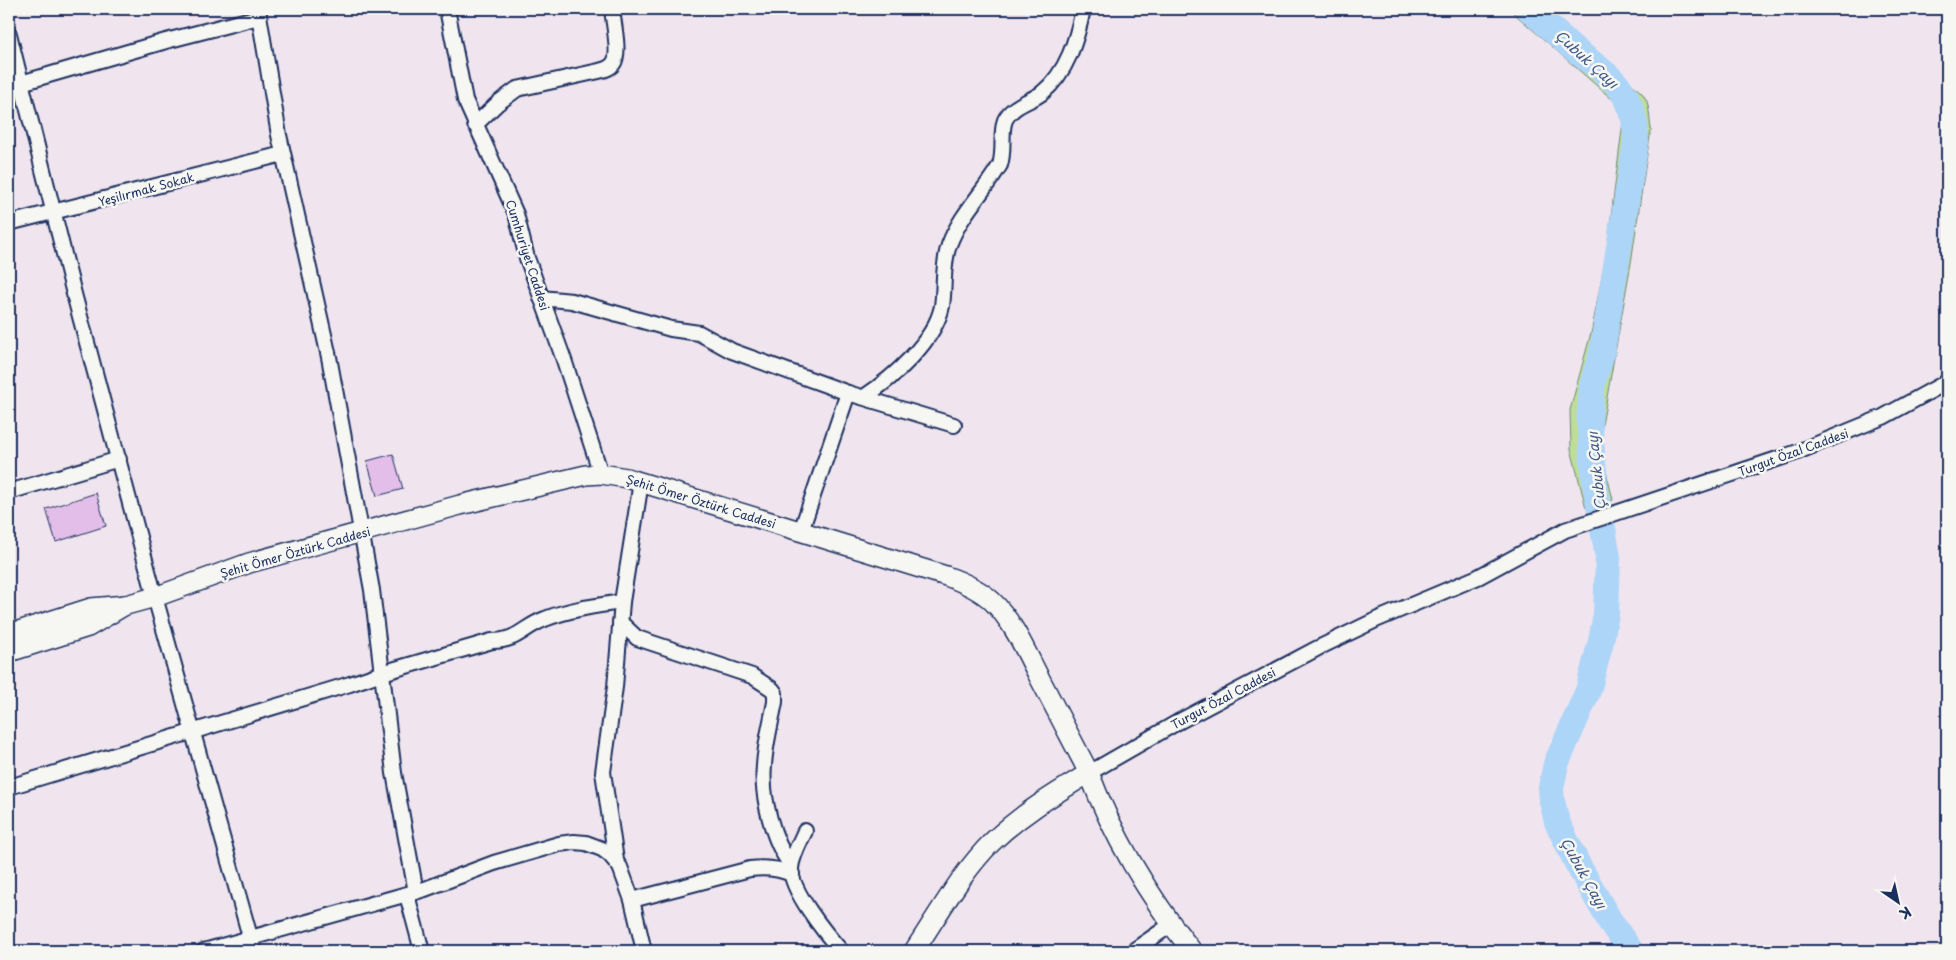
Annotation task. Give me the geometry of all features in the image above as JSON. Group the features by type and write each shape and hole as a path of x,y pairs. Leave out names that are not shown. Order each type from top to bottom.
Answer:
{"street":[{"name":"Cumhuriyet Caddesi","path":"447,9 465,100 516,214 524,246 601,474"},
{"path":"475,125 498,103 516,90 599,71 614,64 617,59 617,51 612,9"},
{"path":"864,397 896,374 910,360 937,320 941,307 948,247 963,217 1000,165 1003,155 1003,134 1006,119 1015,108 1042,93 1060,72 1072,50 1083,9"},
{"path":"21,83 258,13 283,154 289,173 329,357 372,590 394,773 411,893 422,951"},
{"path":"9,34 74,294 155,597 252,945"},
{"name":"Yeşilırmak Sokak","path":"9,223 283,154"},
{"path":"541,298 572,301 671,329 699,333 732,350 848,392 954,424"},
{"name":"Turgut Özal Caddesi","path":"914,951 953,892 991,844 1020,818 1089,773 1178,722 1318,648 1378,619 1478,578 1545,540 1589,522 1795,453 1850,432 1883,417 1947,382"},
{"path":"801,531 848,392"},
{"path":"9,492 119,459"},
{"name":"Şehit Ömer Öztürk Caddesi","path":"9,652 88,627 126,605 155,597 249,563 496,496 570,478 601,474 614,475 946,576 965,583 981,592 999,609 1020,639 1089,773 1096,792 1123,845 1151,893 1192,951"},
{"path":"616,860 603,772 622,602 641,482"},
{"path":"9,786 382,673 492,641 511,639 546,618 575,610 622,602"},
{"name":"Şehit Ömer Öztürk Caddesi","path":"9,634 91,608 108,605 126,605"},
{"path":"620,622 637,638 752,676 775,693 763,767 764,784 772,825 785,858 792,869 812,914 841,951"},
{"path":"792,869 805,831"},
{"path":"204,951 252,945 411,893 494,862 559,844 586,843 602,849 616,860 624,873 644,951"},
{"path":"632,900 750,870 762,868 792,869"},
{"path":"1133,951 1172,924"}],"green space":[{"path":"1509,9 1545,9 1575,39 1610,64 1642,93 1647,101 1649,111 1651,130 1631,263 1601,431 1602,454 1613,500 1586,508 1571,449 1570,410 1592,329 1607,249 1623,121 1621,110 1613,100"}],"building":[{"path":"393,454 403,489 377,496 367,461"},
{"path":"96,493 106,526 56,542 46,509"}],"waterway":[{"name":"Çubuk Çayı","path":"1529,9 1618,86 1626,97 1635,124 1636,142 1602,352 1592,386 1589,420 1595,484 1608,557 1606,614 1588,691 1556,764 1551,788 1557,822 1578,865 1611,923 1631,951"}]}
